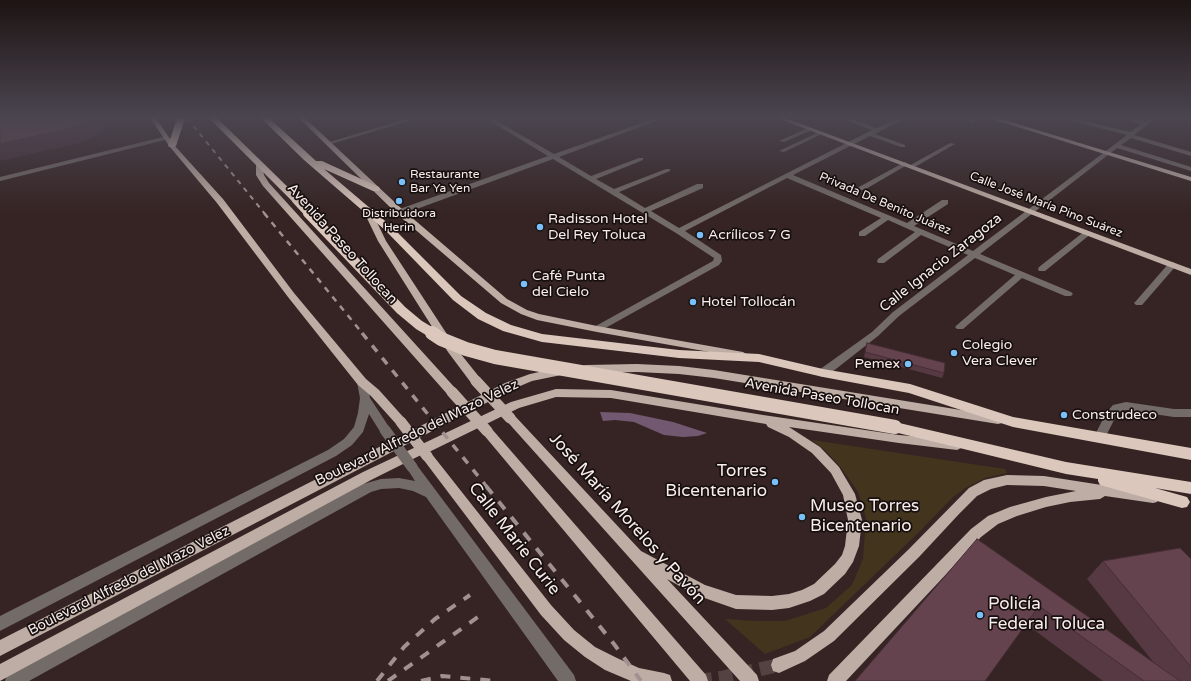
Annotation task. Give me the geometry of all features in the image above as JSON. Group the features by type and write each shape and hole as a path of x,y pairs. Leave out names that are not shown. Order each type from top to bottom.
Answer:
{"highway":[{"path":"245,150 259,164"},
{"path":"298,150 367,210"},
{"path":"307,158 376,189"},
{"name":"Avenida Paseo Tollocan","path":"259,164 296,200 401,310 419,325 440,338 466,349 494,357 895,426 1066,468 1191,488"},
{"name":"Avenida Paseo Tollocan","path":"367,210 457,298 482,316 507,328 542,338 679,354 759,358 823,373 910,389 1013,422 1191,454"},
{"path":"1066,468 1186,503"}],"main road":[{"path":"175,150 220,201 290,295 362,382"},
{"name":"Avenida Paseo Tollocan","path":"336,150 400,212 504,301 524,312 537,317 597,329 759,358"},
{"name":"Calle José María Pino Suárez","path":"866,150 1191,272"},
{"path":"1094,150 1191,179"},
{"name":"Avenida Paseo Tollocan","path":"259,164 260,175 266,184 487,431 700,681"},
{"name":"Avenida Paseo Tollocan","path":"367,210 382,241 410,286 452,350 476,381"},
{"name":"Boulevard Alfredo del Mazo Velez","path":"0,648 359,462 509,386 530,378 558,372 598,368 679,370 714,374 1013,422"},
{"name":"José María Morelos y Pavón","path":"476,381 751,681"},
{"name":"Calle Marie Curie","path":"362,382 375,393 401,422 546,610 569,635 590,652 611,664 638,676 664,681"},
{"name":"Boulevard Alfredo del Mazo Velez","path":"0,673 367,476 515,405 556,393 611,394 763,419 899,439 984,448"},
{"path":"635,555 701,590 736,602 754,604 772,603 805,596 818,589 840,570 848,558 855,533 853,507 843,482 816,450 793,434 763,419"},
{"path":"779,665 800,656 829,636 914,553 954,510 973,492 988,484 1007,480 1044,481 1186,503"},
{"path":"835,681 976,533 993,520 1015,511 1046,502 1070,497 1114,493"}],"street":[{"path":"0,174 105,150"},
{"path":"0,179 112,150"},
{"path":"542,150 679,231 716,256 718,261 597,329"},
{"path":"400,212 574,150"},
{"path":"679,231 838,150"},
{"path":"861,188 940,150"},
{"name":"Calle Ignacio Zaragoza","path":"823,373 875,334 896,314 1113,150"},
{"path":"1129,150 1191,169"},
{"path":"1178,150 1191,154"},
{"path":"590,179 641,159"},
{"path":"613,192 668,170"},
{"name":"Privada De Benito Juárez","path":"787,175 1068,294"},
{"path":"646,211 700,186"},
{"path":"907,227 945,202"},
{"path":"862,234 886,218"},
{"path":"881,261 920,232"},
{"path":"1042,270 1088,233"},
{"path":"1139,303 1172,265"},
{"path":"960,327 1021,274"},
{"path":"362,382 364,398 385,430 568,681"},
{"name":"Boulevard Alfredo del Mazo Velez","path":"0,624 332,453 348,442 359,429 364,413 364,398"},
{"path":"1100,437 1110,416 1117,408 1126,406 1174,413 1191,413"},
{"name":"Boulevard Alfredo del Mazo Velez","path":"13,681 367,488 381,484 399,482 416,486 432,493"}],"shaded area":[{"path":"600,412 630,413 673,422 707,433 698,436 683,437 664,435 634,422 615,420 603,421"},
{"path":"812,440 1005,469 1007,473 985,478 967,487 953,497 920,531 810,637 765,654 725,619 785,621 826,608 852,585 863,559 866,518 858,492 842,469 826,451"}],"building":[{"path":"867,343 945,363 944,373 865,352"},
{"name":"Policía Federal Toluca","path":"977,539 1180,681 1144,681 1039,606 985,681 855,681"},
{"path":"1180,548 1191,559 1191,667 1103,561"}],"tunnel":[{"path":"698,681 721,678 779,665"}],"railway":[{"path":"213,150 265,214"},
{"path":"264,213 363,334"},
{"path":"362,333 487,487"},
{"path":"486,486 614,644 641,681"},
{"path":"377,681 404,647 435,619 470,595"},
{"path":"388,681 485,612"},
{"path":"421,681 442,676 496,681"}],"place":[{"name":"Restaurante Bar Ya Yen","path":"402,182"},
{"name":"Distribuidora Herin","path":"399,201"},
{"name":"Radisson Hotel Del Rey Toluca","path":"540,227"},
{"name":"Acrílicos 7 G","path":"700,235"},
{"name":"Café Punta del Cielo","path":"524,284"},
{"name":"Hotel Tollocán","path":"693,302"},
{"name":"Colegio Vera Clever","path":"954,353"},
{"name":"Pemex","path":"908,364"},
{"name":"Construdeco","path":"1064,415"},
{"name":"Torres Bicentenario","path":"775,482"},
{"name":"Museo Torres Bicentenario","path":"802,517"},
{"name":"Policía Federal Toluca","path":"980,615"}]}
